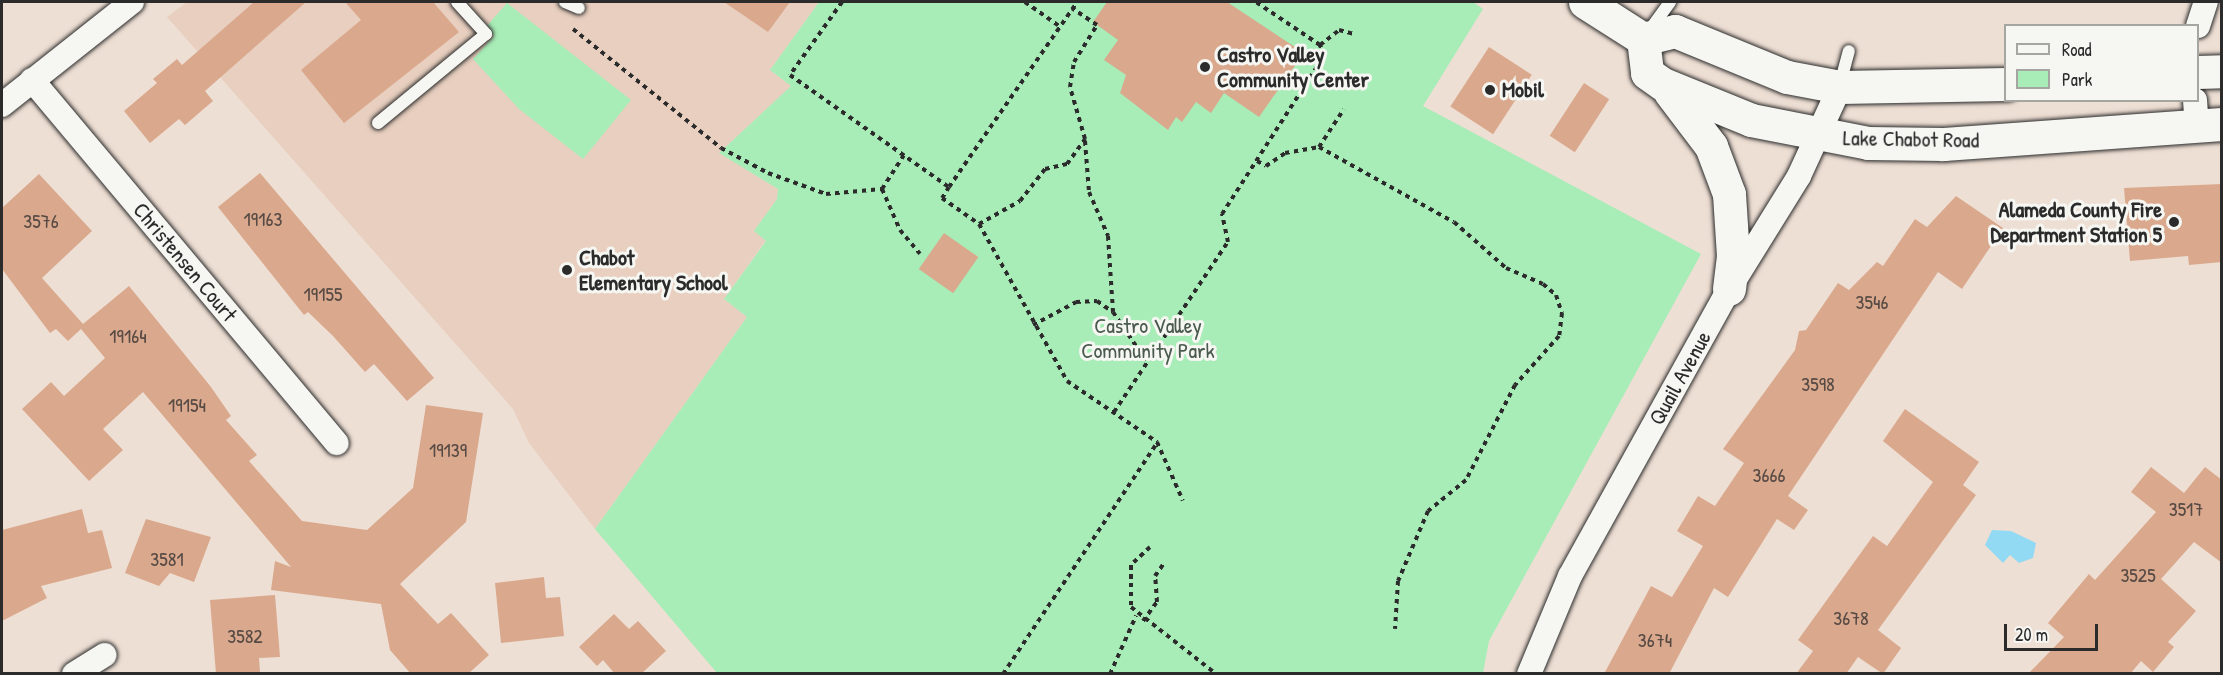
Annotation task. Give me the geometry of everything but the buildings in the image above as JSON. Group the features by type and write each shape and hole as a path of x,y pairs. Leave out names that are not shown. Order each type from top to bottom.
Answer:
{"main road":[{"path":"1585,2 1643,39 1675,31 1759,67 1840,87 2004,84"},
{"name":"Lake Chabot Road","path":"1643,39 1647,73 1663,84 1751,120 1821,136 1942,144 2205,117"},
{"path":"2199,72 2222,70"},
{"path":"1663,84 1698,124 1721,170 1733,222 1729,289"}],"street":[{"path":"2,105 132,2"},
{"name":"Christensen Court","path":"32,80 337,443"},
{"name":"Quail Avenue","path":"1529,674 1570,576 1729,289 1821,136 1840,87"},
{"path":"74,674 105,656"}],"lane":[{"path":"378,123 486,34 457,2"},
{"path":"565,2 579,8"},
{"path":"1643,39 1670,2"},
{"path":"1840,87 1849,51"}],"path":[{"path":"842,2 790,75 949,187"},
{"path":"1025,2 1059,26"},
{"path":"1077,2 942,198 979,224 1033,325 1068,381 1157,442 1183,501"},
{"path":"1114,412 1228,242 1222,214 1324,56 1320,45 1256,2"},
{"path":"1072,8 1097,25 1074,62 1070,87 1085,139 1089,192 1108,236 1113,312"},
{"path":"567,24 721,148 768,173 826,194 882,189"},
{"path":"1320,45 1339,30 1354,34"},
{"path":"1319,147 1344,109"},
{"path":"979,224 1020,201 1045,170 1067,164 1085,139"},
{"path":"1257,161 1266,166 1285,153 1319,147 1454,222 1506,268 1544,284 1556,295 1562,314 1559,336 1515,385 1466,480 1428,511 1398,581 1395,629"},
{"path":"882,189 904,155"},
{"path":"882,189 900,230 920,254"},
{"path":"1033,325 1076,302 1097,301 1113,312 1147,363"},
{"path":"1003,674 1157,442"},
{"path":"1150,547 1131,565 1129,597 1136,616 1216,674"},
{"path":"1143,621 1156,602 1155,576 1164,564"},
{"path":"1110,674 1136,616"}],"shaded area":[{"name":"Chabot Elementary School","path":"187,2 819,2 770,70 791,86 719,153 778,189 777,199 754,231 766,240 724,299 747,317 595,529 529,443 513,409 167,17"}],"green space":[{"name":"Castro Valley Community Park","path":"819,2 1473,2 1483,9 1423,106 1701,254 1489,641 1483,673 717,673 595,529 747,317 724,299 766,241 754,231 777,199 778,189 719,153 791,86 770,70"},
{"path":"507,3 631,100 583,159 519,109 473,59 494,36 485,28"}],"water":[{"path":"1992,530 2011,531 2036,543 2033,558 2019,563 2010,555 2003,563 1985,545"}],"place":[{"name":"Castro Valley Community Center","path":"1205,67"},
{"name":"Mobil","path":"1490,90"},
{"name":"Alameda County Fire Department Station 5","path":"2174,222"},
{"name":"Chabot Elementary School","path":"567,270"}]}
